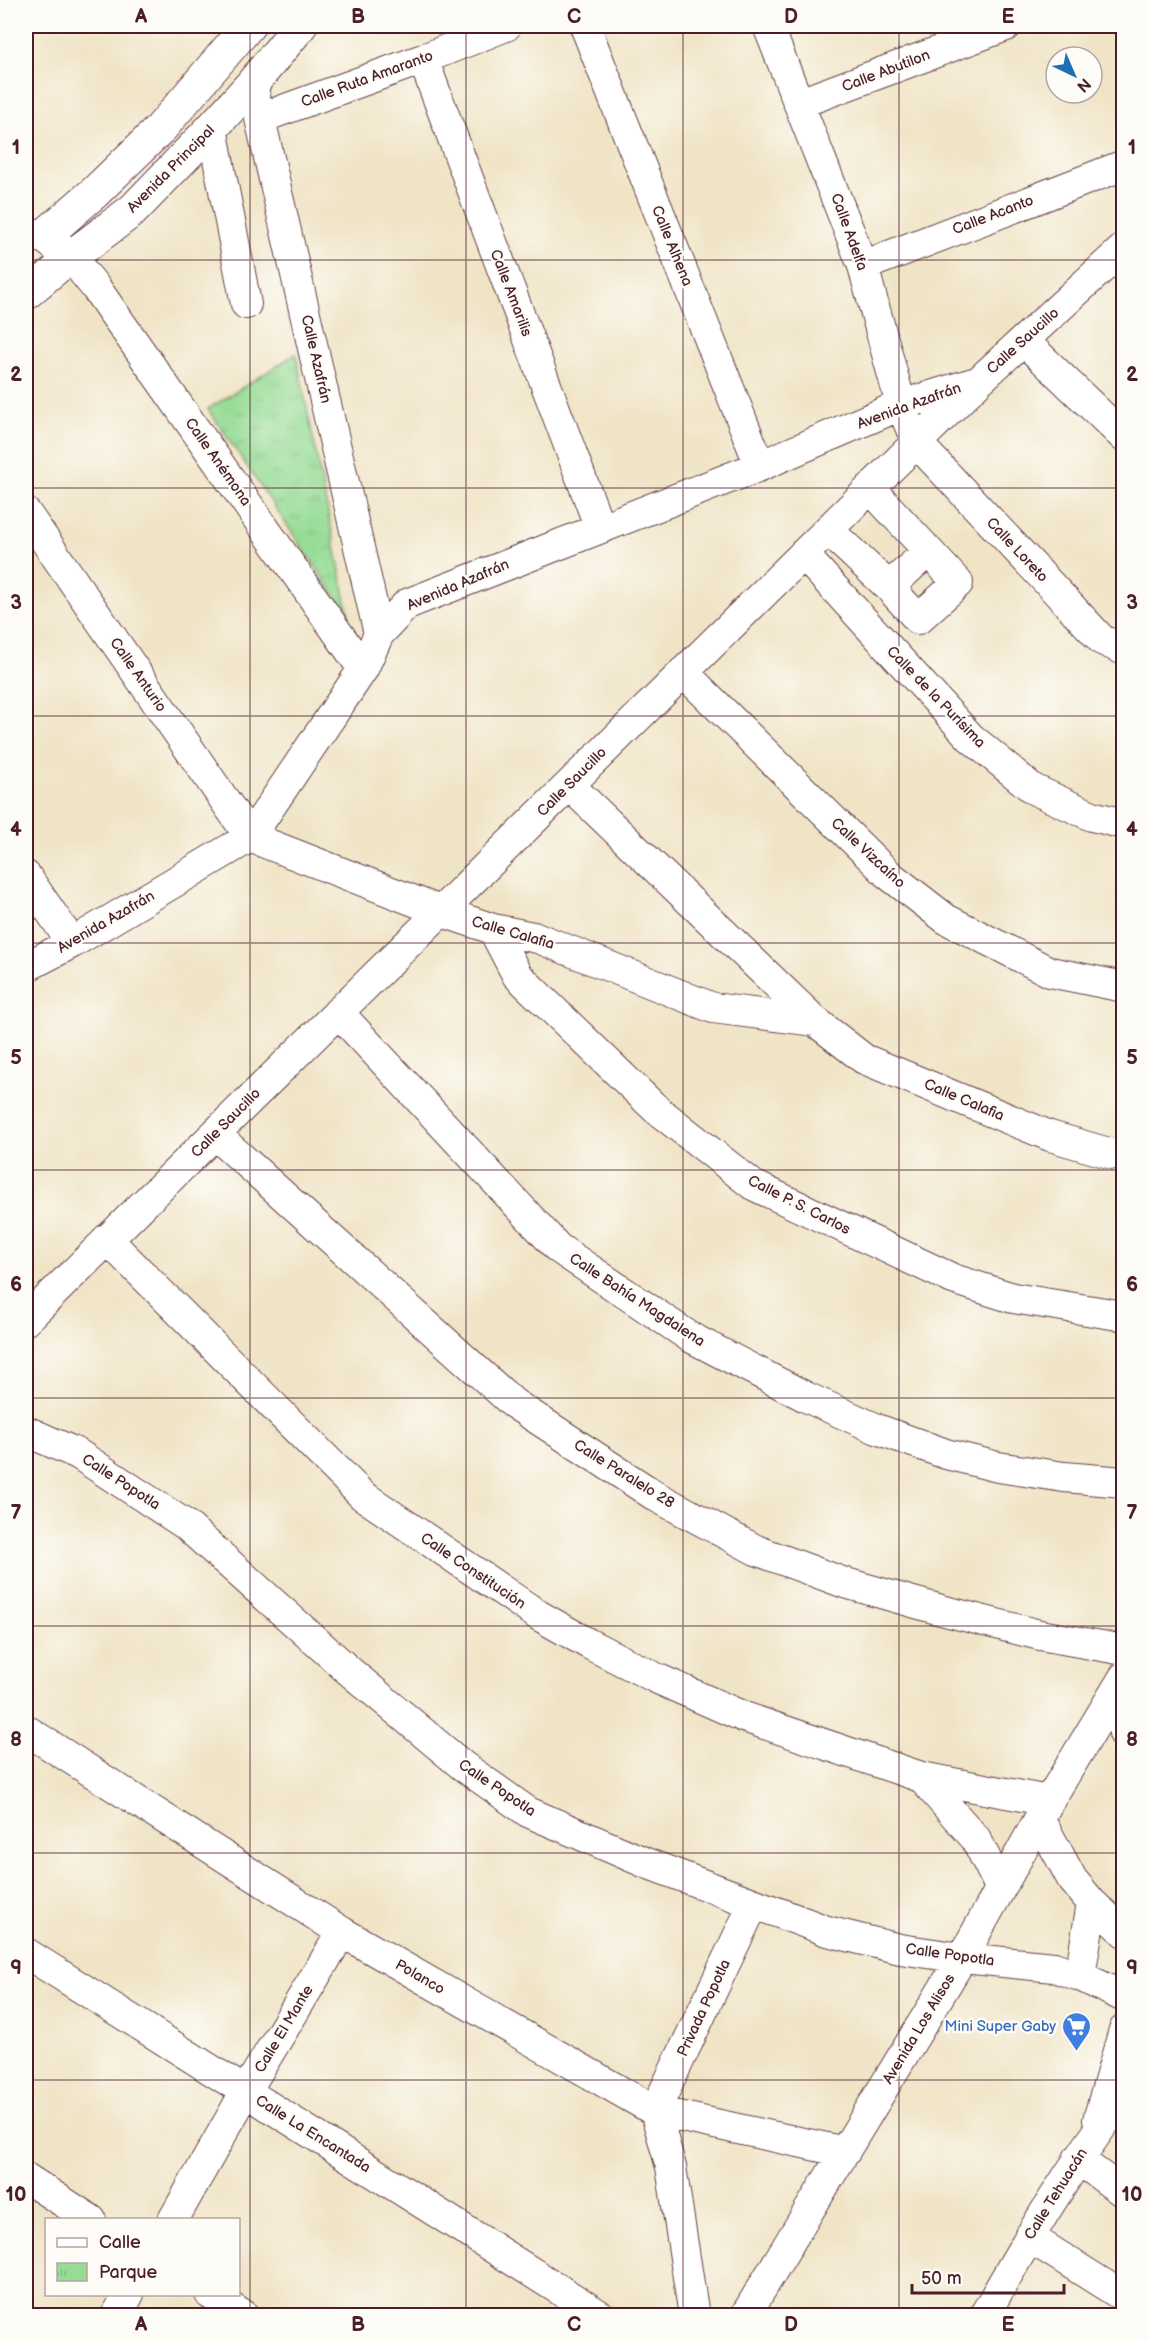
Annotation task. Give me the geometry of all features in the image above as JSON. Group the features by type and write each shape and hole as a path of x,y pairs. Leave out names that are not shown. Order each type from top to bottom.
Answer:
{"main road":[{"path":"71,257 32,241 95,192 161,128 248,26"},
{"name":"Avenida Principal","path":"71,257 133,210 252,84 300,26"}],"street":[{"name":"Calle Ruta Amaranto","path":"261,117 423,59 506,26"},
{"name":"Calle Alhena","path":"585,26 759,466"},
{"name":"Calle Adelfa","path":"768,26 863,266 901,405 917,442"},
{"name":"Calle Abutilon","path":"800,103 1006,26"},
{"name":"Calle Amarilis","path":"423,59 600,528"},
{"name":"Calle Azafrán","path":"252,84 380,634"},
{"path":"212,128 246,304"},
{"name":"Calle Acanto","path":"863,266 1124,165"},
{"name":"Calle Saucillo","path":"26,1320 979,381 1124,248"},
{"name":"Avenida Principal","path":"26,294 71,257"},
{"name":"Calle Anémona","path":"71,257 96,288 363,669"},
{"path":"1024,341 1124,437"},
{"name":"Avenida Azafrán","path":"26,967 72,943 250,837 363,669 380,634 407,604 759,466 901,405 979,381"},
{"name":"Calle Loreto","path":"917,442 1102,640 1124,650"},
{"path":"828,530 889,587 918,619 958,583 870,488"},
{"name":"Calle Anturio","path":"26,513 250,837"},
{"path":"889,587 927,552"},
{"name":"Calle de la Purísima","path":"803,554 970,736 1034,789 1092,816 1124,824"},
{"name":"Calle Vizcaíno","path":"683,672 888,875 946,919 1050,972 1124,987"},
{"name":"Calle Calafia","path":"569,785 815,1021 864,1059 1050,1136 1124,1155"},
{"name":"Calle Calafia","path":"250,837 440,911 493,929 538,938 713,1008 815,1021"},
{"path":"26,876 72,943"},
{"name":"Calle P. S. Carlos","path":"493,929 517,975 656,1109 753,1185 953,1279 1013,1298 1124,1316"},
{"name":"Calle Bahía Magdalena","path":"338,1012 558,1248 690,1338 806,1397 877,1429 946,1454 998,1467 1064,1477 1124,1482"},
{"name":"Calle Paralelo 28","path":"214,1134 513,1403 657,1497 756,1550 842,1582 1040,1635 1124,1650"},
{"name":"Calle Constitución","path":"107,1239 362,1495 538,1616 656,1678 744,1717 921,1777 1045,1810"},
{"name":"Calle Popotla","path":"26,1431 78,1454 186,1526 348,1670 463,1766 528,1812 646,1863 826,1931 900,1948 962,1958 1054,1967 1080,1976 1124,1997"},
{"path":"1120,1684 1124,1733"},
{"name":"Avenida Los Alisos","path":"745,2316 962,1958 1000,1887 1120,1684"},
{"name":"Polanco","path":"26,1730 342,1932 654,2111 845,2152"},
{"name":"Calle Constitución","path":"921,1777 976,1839 1000,1887"},
{"path":"1045,1810 1072,1879 1092,1904 1124,1932"},
{"path":"1080,1976 1092,1904"},
{"name":"Privada Popotla","path":"654,2111 753,1905"},
{"name":"Calle El Mante","path":"174,2218 246,2091 342,1932"},
{"name":"Calle La Encantada","path":"26,1953 600,2316"},
{"name":"Calle Tehuacán","path":"1086,2148 1124,2030"},
{"name":"Calle Tehuacán","path":"987,2315 1029,2237 1086,2148 1124,2097"},
{"path":"654,2111 671,2167 694,2316"},
{"path":"1086,2148 1124,2193"},
{"path":"26,2178 88,2218"},
{"path":"1029,2237 1124,2296"},
{"path":"116,2316 128,2296"},
{"path":"212,2296 244,2316"}],"green space":[{"path":"296,354 349,616 208,409"}],"place":[{"name":"Mini Super Gaby","path":"1077,2052"}]}
